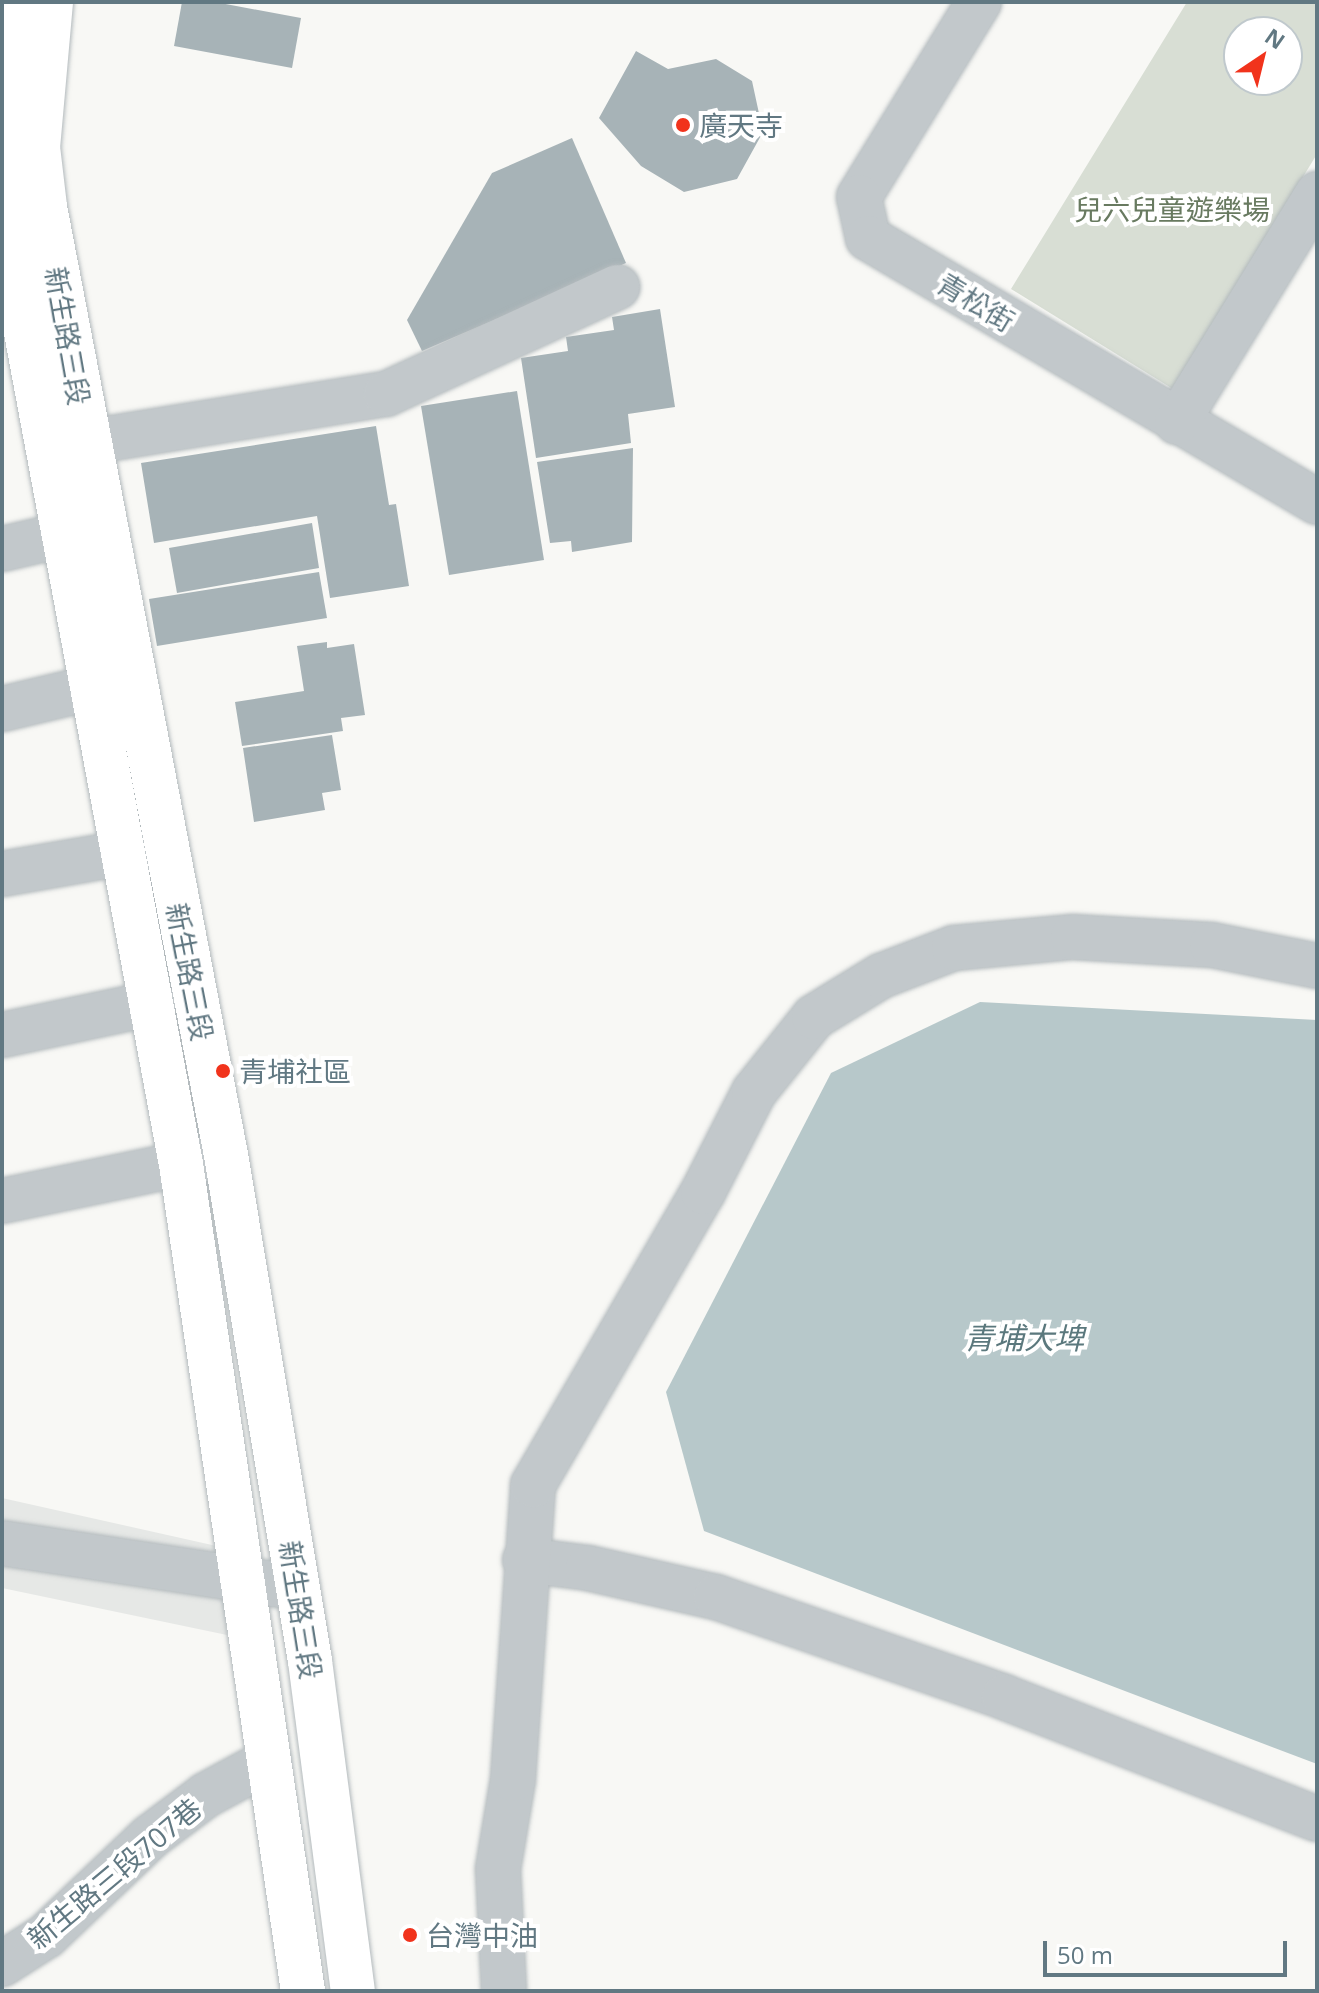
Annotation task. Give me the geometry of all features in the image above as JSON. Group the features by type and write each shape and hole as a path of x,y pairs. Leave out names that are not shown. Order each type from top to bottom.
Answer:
{"main road":[{"name":"新生路三段","path":"12,2 5,148 12,257 86,530 145,849 154,1003 181,1164 303,1991"},
{"name":"新生路三段","path":"51,2 38,147 67,344 88,442 86,530 94,687 145,849 226,1155 298,1588 353,1991"}],"street":[{"name":"青松街","path":"979,2 859,197 868,238 1317,502"},
{"path":"1177,422 1317,194"},
{"path":"88,442 386,394 618,287"},
{"path":"2,549 86,530"},
{"path":"2,709 94,687"},
{"path":"2,874 145,849"},
{"path":"504,1991 498,1869 513,1779 525,1560 533,1485 556,1440 703,1192 754,1092 814,1017 881,976 954,948 1073,937 1212,945 1317,966"},
{"path":"2,1035 154,1003"},
{"path":"2,1201 226,1155"},
{"path":"2,1543 298,1588"},
{"path":"525,1560 588,1568 716,1597 1004,1697 1317,1819"},
{"name":"新生路三段707巷","path":"2,1964 46,1936 150,1837 206,1795 269,1761"}],"shaded area":[{"path":"2,1498 221,1547 227,1635 2,1588"}],"green space":[{"name":"兒六兒童遊樂場","path":"1187,2 1317,2 1317,154 1173,389 1011,289"}],"water":[{"name":"青埔大埤","path":"980,1002 1317,1020 1317,1764 704,1531 666,1392 831,1073"}],"building":[{"path":"182,2 215,2 301,18 292,68 174,46"},
{"name":"廣天寺","path":"636,51 668,69 716,59 752,81 763,132 737,179 684,192 641,166 599,118"},
{"path":"572,138 626,263 422,351 407,320 492,173"},
{"path":"660,309 675,407 628,414 631,443 536,458 521,358 568,351 566,337 614,330 612,317"},
{"path":"517,391 544,560 449,575 421,406"},
{"path":"376,426 389,505 396,504 409,586 330,598 317,516 154,543 141,463"},
{"path":"633,448 632,542 572,552 571,541 550,543 537,462"},
{"path":"312,523 319,568 177,593 169,548"},
{"path":"319,572 327,618 157,646 149,599"},
{"path":"327,642 327,648 354,644 365,715 341,718 343,731 242,746 235,702 304,691 297,646"},
{"path":"332,735 341,790 322,793 325,810 254,822 243,748"}],"place":[{"name":"廣天寺","path":"683,125"},
{"name":"青埔社區","path":"223,1071"},
{"name":"台灣中油","path":"410,1935"}]}
